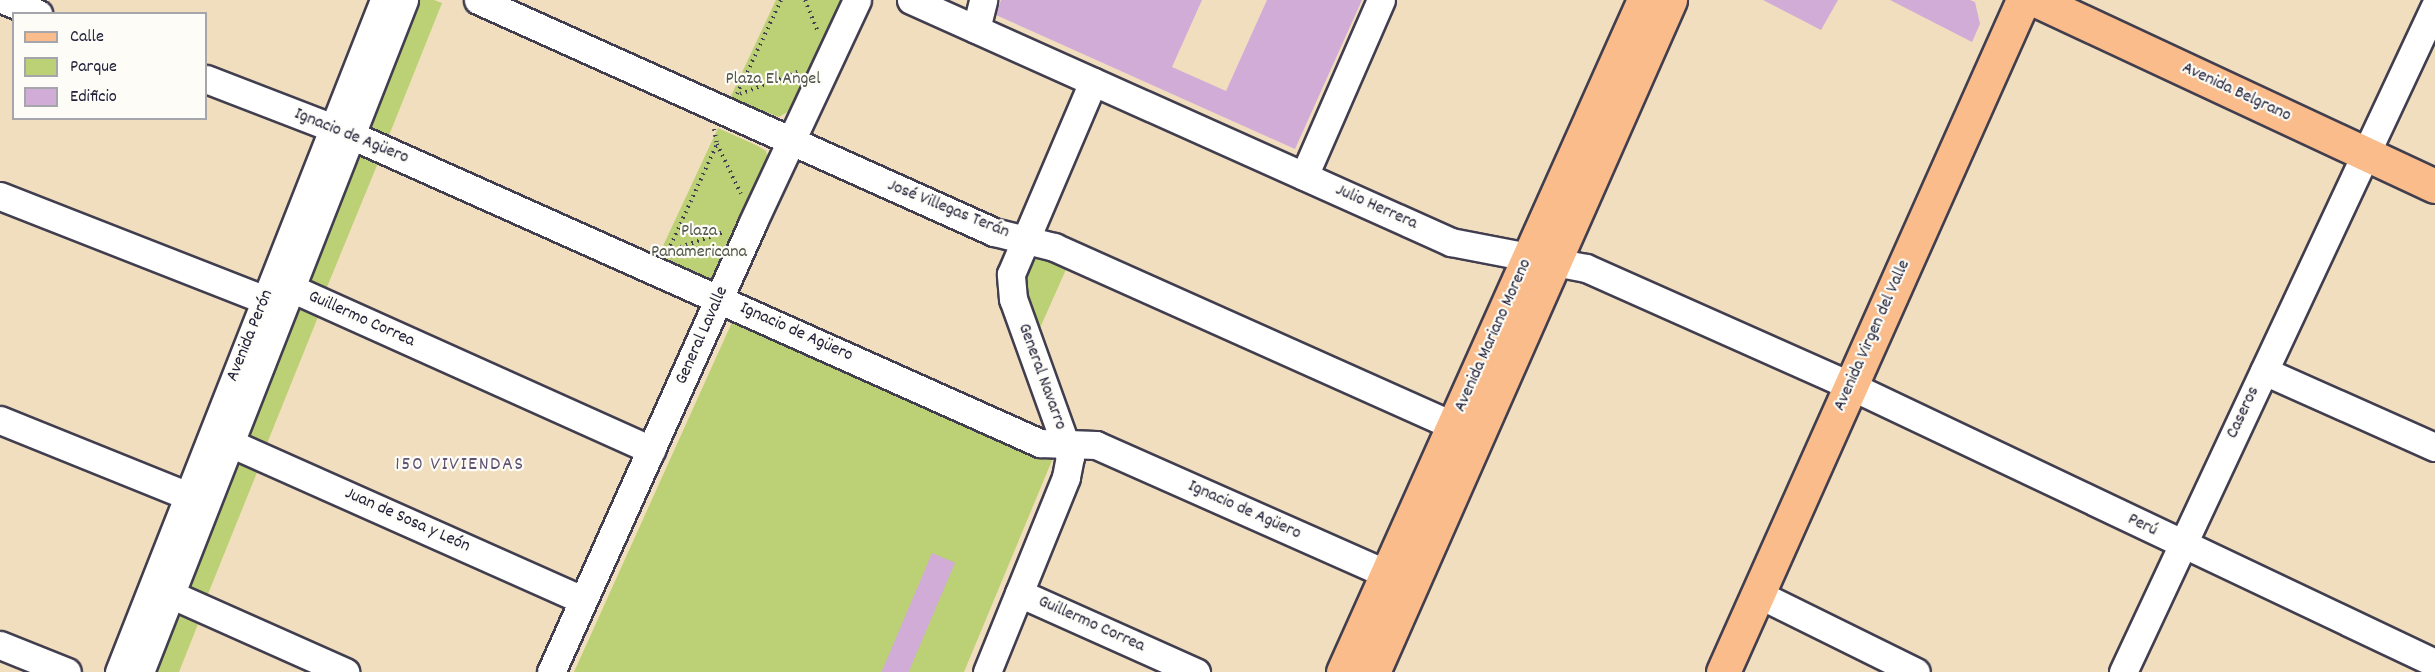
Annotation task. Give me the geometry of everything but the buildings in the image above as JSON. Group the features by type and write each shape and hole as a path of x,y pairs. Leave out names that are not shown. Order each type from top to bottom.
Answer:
{"main road":[{"name":"Avenida Mariano Moreno","path":"1373,672 1644,0"},
{"name":"Avenida Mariano Moreno","path":"1343,672 1454,426 1541,260 1670,0"},
{"name":"Avenida Virgen del Valle","path":"1724,672 2023,0"},
{"name":"Avenida Belgrano","path":"2036,0 2435,186"}],"street":[{"path":"4,0 33,12"},
{"name":"Avenida Perón","path":"118,672 197,500 230,443 291,288 384,0"},
{"name":"Avenida Perón","path":"140,672 170,594 197,500 266,300 404,0"},
{"name":"José Villegas Terán","path":"478,0 708,106 994,232 1054,247 1454,426"},
{"name":"General Lavalle","path":"551,672 753,222 856,0"},
{"name":"Julio Herrera","path":"911,0 1451,242 1586,268 1851,386"},
{"path":"976,29 983,0"},
{"path":"1304,176 1382,0"},
{"name":"Caseros","path":"2122,672 2435,6"},
{"name":"Ignacio de Agüero","path":"207,80 342,132 720,298 1040,443 1096,445 1387,574"},
{"name":"General Navarro","path":"987,672 1066,477 1070,457 1013,299 1011,273 1094,82"},
{"path":"0,196 266,300"},
{"name":"Guillermo Correa","path":"266,300 291,288 651,450"},
{"path":"2264,371 2435,447"},
{"name":"Perú","path":"1851,386 2435,663"},
{"path":"0,420 197,500"},
{"name":"Juan de Sosa y León","path":"230,443 583,600"},
{"name":"Guillermo Correa","path":"1019,592 1196,672"},
{"path":"170,594 345,672"},
{"path":"1758,594 1916,672"},
{"path":"0,645 67,672"}],"path":[{"path":"736,95 781,0"},
{"path":"634,262 753,222 717,144 708,106 828,61"},
{"path":"668,251 717,144"}],"green space":[{"path":"417,0 434,0 442,3 386,143 367,129"},
{"name":"Plaza El Angel","path":"776,0 843,0 794,108 779,117 730,98"},
{"name":"Plaza Panamericana","path":"718,128 766,151 769,163 714,279 709,282 656,261"},
{"path":"368,152 380,158 325,292 307,280 357,153"},
{"path":"1036,253 1068,265 1040,328 1023,285 1026,258"},
{"path":"308,306 320,312 266,446 247,435 297,307"},
{"path":"739,316 1053,458 964,672 574,672 733,320"},
{"path":"237,460 260,465 206,599 188,588"},
{"path":"177,614 188,614 200,619 179,672 149,672"}],"district":[{"name":"150 VIVIENDAS","path":"460,465"}]}
